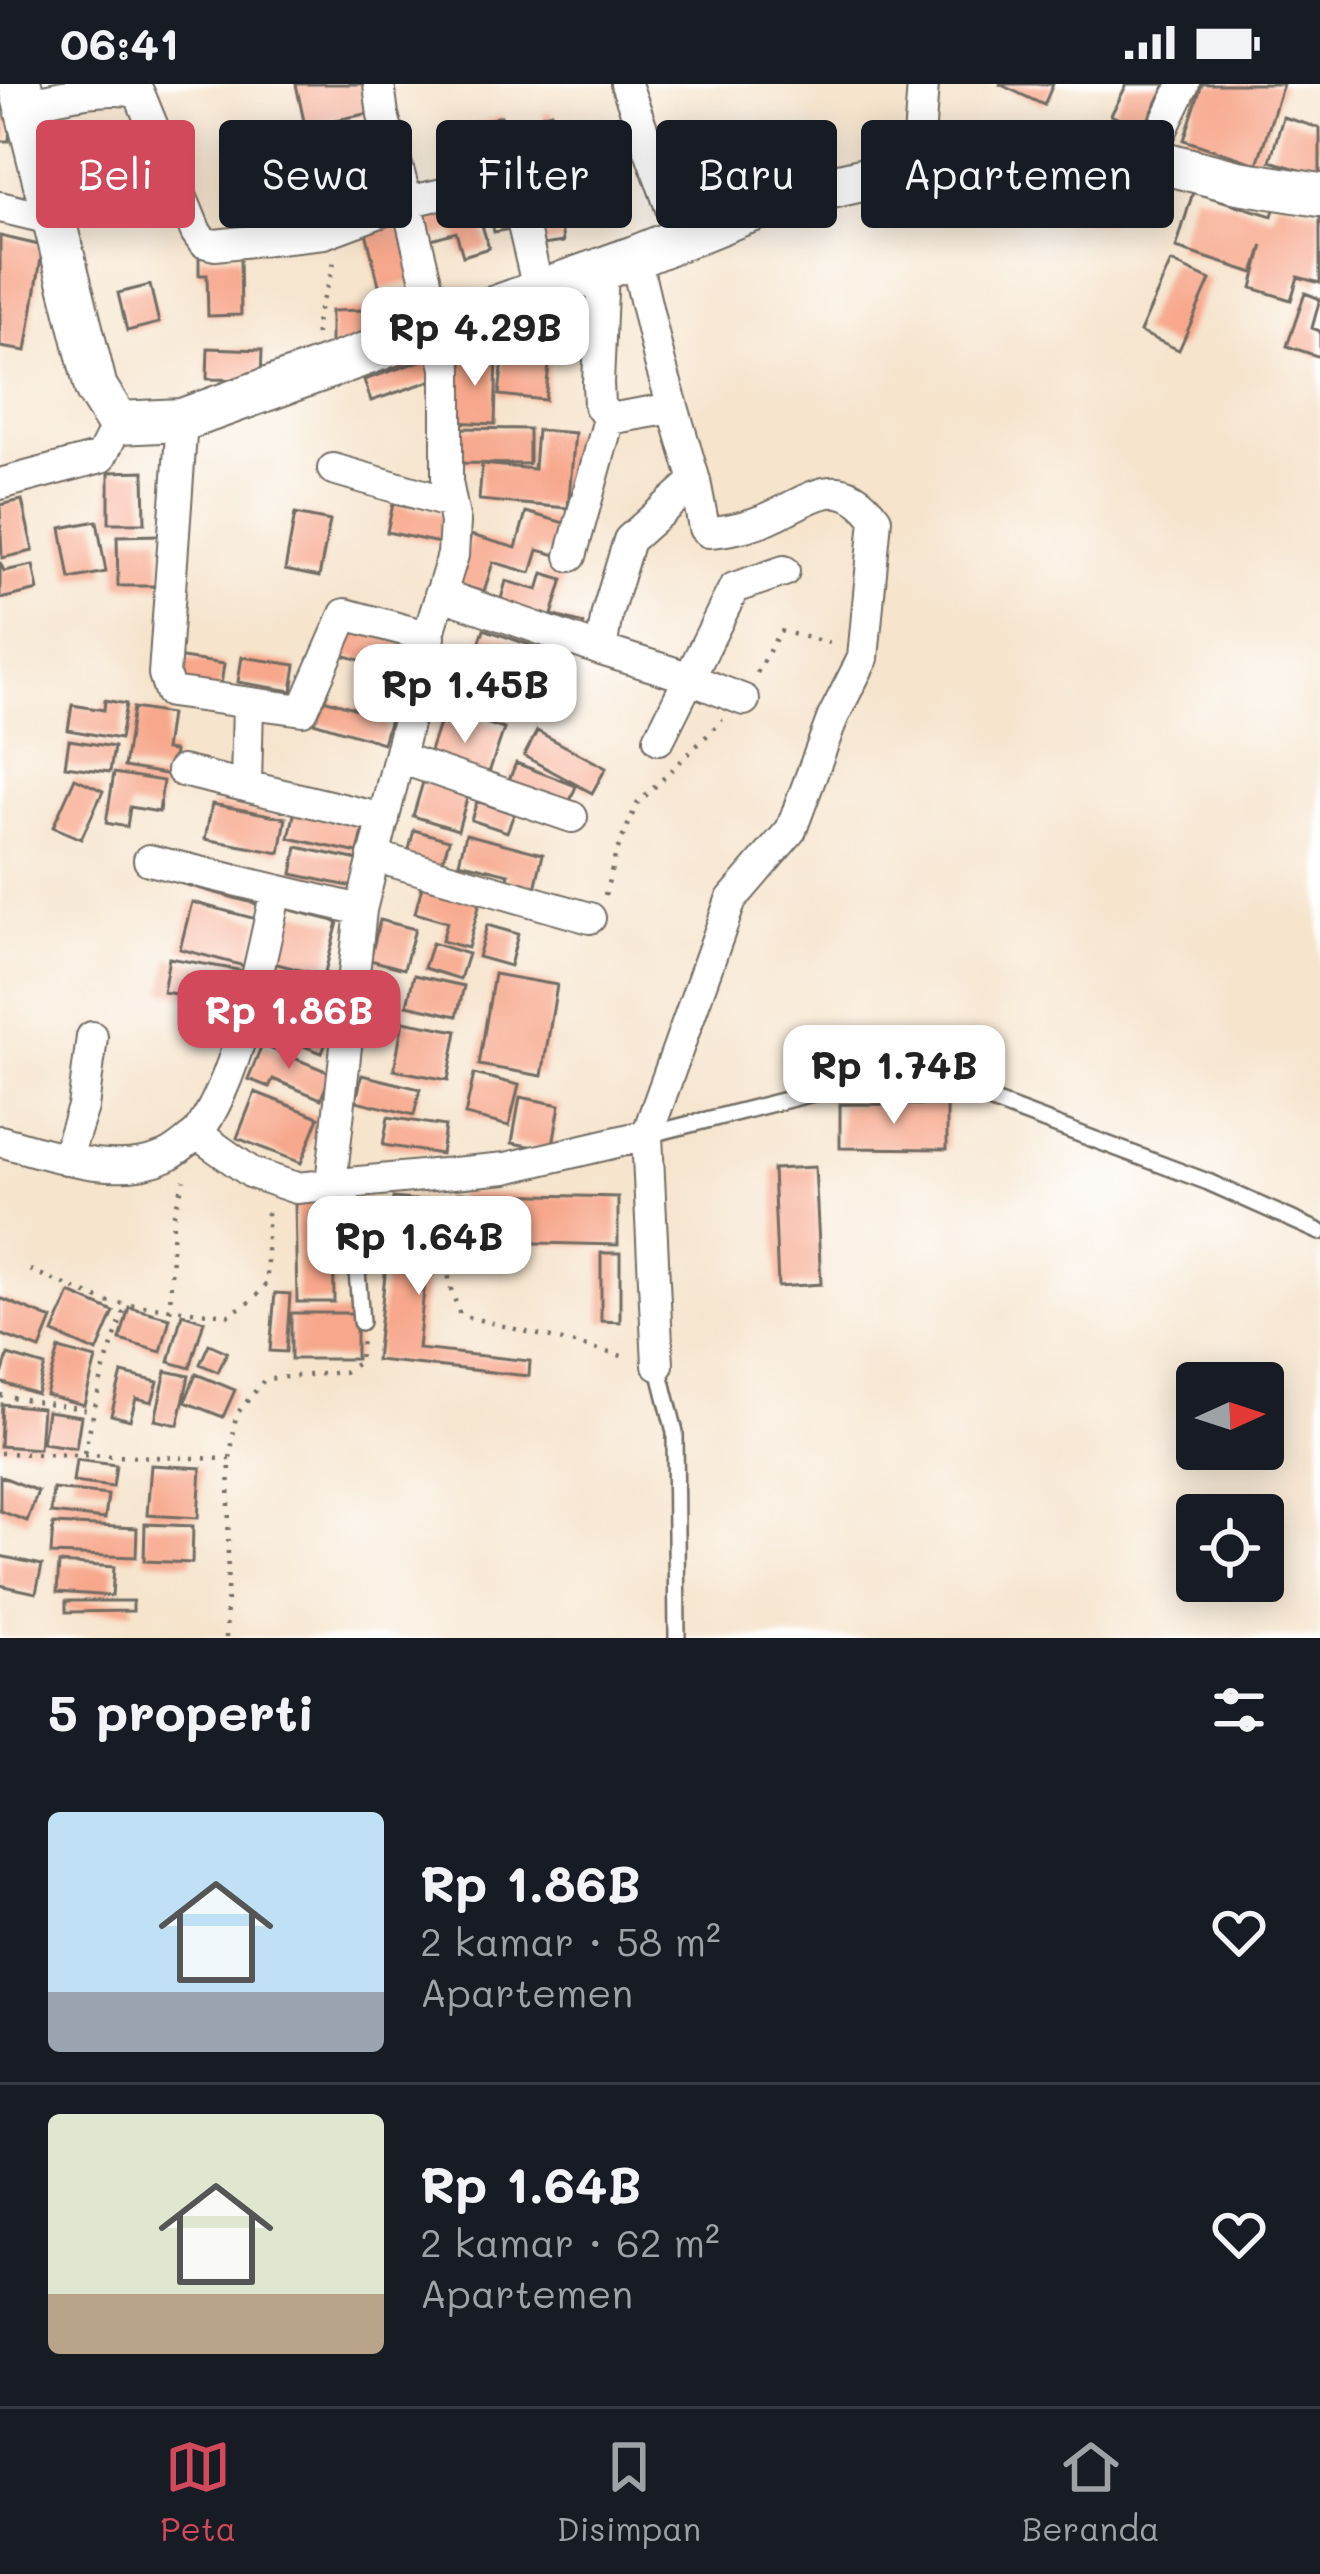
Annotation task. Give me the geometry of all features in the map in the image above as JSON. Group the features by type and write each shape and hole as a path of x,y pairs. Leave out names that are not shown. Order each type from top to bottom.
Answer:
{"street":[{"path":"380,84 384,120"},
{"path":"626,84 682,239"},
{"path":"920,120 923,84"},
{"path":"1167,120 1184,84"},
{"path":"36,149 22,94 128,87 140,93 203,242 214,245 337,228"},
{"path":"1174,166 1320,195"},
{"path":"412,201 512,178 538,289"},
{"path":"118,423 182,420 801,194 861,180"},
{"path":"0,207 36,216"},
{"path":"340,1182 351,996 362,910 453,555 447,368 412,221"},
{"path":"56,228 96,388 118,423"},
{"path":"619,262 674,408 704,528 710,532 772,517 809,496 837,490 862,500 875,519 862,658 833,717 791,830 731,900 647,1135 658,1365"},
{"path":"609,418 599,405 598,383 619,262"},
{"path":"609,418 674,408"},
{"path":"572,556 609,418"},
{"path":"182,420 166,684 170,692 303,710 345,614 430,637"},
{"path":"0,484 101,457 118,423"},
{"path":"333,469 451,503"},
{"path":"601,650 629,540 695,481"},
{"path":"659,739 734,588 784,571"},
{"path":"440,594 744,700"},
{"path":"246,784 248,705"},
{"path":"400,758 572,817"},
{"path":"182,771 384,819"},
{"path":"373,856 590,918"},
{"path":"149,860 362,910"},
{"path":"0,1141 66,1159 137,1162 165,1156 204,1124 222,1092 257,978 276,890"},
{"path":"66,1159 83,1107 92,1037"},
{"path":"204,1124 266,1180 296,1187 506,1168 647,1135"}],"lane":[{"path":"647,1135 865,1080 914,1079 965,1091 1208,1182 1320,1232"},
{"path":"340,1182 361,1322"},
{"path":"658,1365 674,1432 676,1638"}],"path":[{"path":"590,918 601,910 616,854 637,804 744,700 779,631 834,643 862,658"},
{"path":"257,978 351,996"},
{"path":"170,1311 173,1216 204,1124"},
{"path":"435,1175 450,1286 460,1315 658,1365"},
{"path":"30,1270 106,1303 228,1316 253,1300 267,1282 266,1180"},
{"path":"83,1453 125,1305"},
{"path":"226,1638 230,1459 236,1415 265,1379 344,1372 359,1362 361,1322"},
{"path":"0,1395 94,1412"},
{"path":"0,1454 230,1459"}],"building":[{"path":"296,84 365,84 371,113 304,120"},
{"path":"999,84 1053,84 1044,105"},
{"path":"1127,84 1166,84 1148,120 1111,115"},
{"path":"1202,84 1283,84 1257,164 1184,140"},
{"path":"0,108 11,109 9,141 0,141"},
{"path":"1283,117 1320,128 1320,176 1270,161"},
{"path":"1193,192 1272,216 1277,200 1320,212 1320,283 1298,277 1291,300 1252,288 1263,245 1254,273 1176,248"},
{"path":"436,203 436,228 483,228 489,248 463,256 456,232 428,240 419,208"},
{"path":"365,228 407,228 420,280 380,289"},
{"path":"533,228 561,228 563,242 535,246"},
{"path":"0,236 43,246 26,351 0,347"},
{"path":"240,256 241,315 208,316 207,275 199,275 199,257"},
{"path":"1171,262 1210,280 1179,350 1140,332"},
{"path":"150,285 159,323 127,331 118,293"},
{"path":"1305,293 1320,299 1312,328 1320,331 1320,357 1287,346"},
{"path":"364,310 365,346 331,347 331,311"},
{"path":"484,320 486,349 456,350 454,322"},
{"path":"505,343 551,348 545,400 499,395"},
{"path":"208,348 262,350 261,380 207,379"},
{"path":"454,355 497,356 495,424 452,422"},
{"path":"435,356 442,377 371,401 364,380"},
{"path":"456,428 529,429 529,464 456,463"},
{"path":"537,430 575,433 568,508 479,500 482,464 534,469"},
{"path":"144,471 145,523 109,523 109,472"},
{"path":"22,500 33,551 2,558 0,505"},
{"path":"393,504 445,515 439,543 387,532"},
{"path":"526,512 568,524 560,556 538,550 531,573 493,562 484,592 457,584 471,535 516,548"},
{"path":"295,514 330,521 319,577 285,570"},
{"path":"97,521 106,572 70,579 61,528"},
{"path":"160,535 161,586 118,586 117,536"},
{"path":"0,562 4,571 33,565 38,590 0,599"},
{"path":"543,573 563,579 552,615 584,624 580,638 497,613 506,581 538,590"},
{"path":"351,625 410,642 402,672 342,655"},
{"path":"484,629 572,660 568,672 521,656 515,674 523,677 507,722 472,710 487,664 499,668 505,650 480,641"},
{"path":"441,648 470,660 452,703 423,691"},
{"path":"175,657 224,664 220,692 171,685"},
{"path":"242,657 296,665 292,691 238,682"},
{"path":"375,669 407,677 398,713 366,704"},
{"path":"317,697 390,719 383,743 310,721"},
{"path":"105,700 126,704 120,739 68,730 72,705 104,710"},
{"path":"133,708 170,714 165,750 174,751 171,775 124,767"},
{"path":"444,709 504,729 485,784 426,763"},
{"path":"537,731 606,768 592,793 524,756"},
{"path":"69,740 114,747 110,772 65,766"},
{"path":"516,763 576,786 567,809 507,785"},
{"path":"114,773 163,781 159,812 130,807 127,827 106,823"},
{"path":"75,778 103,791 81,839 53,827"},
{"path":"423,782 468,795 458,830 413,816"},
{"path":"477,801 514,814 507,832 471,820"},
{"path":"212,804 286,818 280,853 205,839"},
{"path":"295,810 364,826 358,853 289,838"},
{"path":"414,830 449,840 440,871 406,861"},
{"path":"466,834 543,854 533,897 505,891 509,874 459,862"},
{"path":"297,847 358,860 353,887 292,874"},
{"path":"181,874 265,898 263,906 179,883"},
{"path":"422,886 480,902 468,948 442,941 447,922 415,913"},
{"path":"192,902 260,920 248,967 180,949"},
{"path":"287,909 338,922 324,976 273,963"},
{"path":"380,920 415,929 404,969 370,960"},
{"path":"487,925 518,934 510,966 478,957"},
{"path":"432,943 468,954 460,979 424,968"},
{"path":"169,958 244,971 239,1004 163,992"},
{"path":"494,974 557,985 542,1076 479,1065"},
{"path":"414,975 464,986 457,1016 407,1005"},
{"path":"284,985 340,1007 322,1053 267,1032"},
{"path":"403,1021 457,1031 448,1080 394,1070"},
{"path":"262,1045 331,1073 321,1099 273,1079 269,1087 248,1079"},
{"path":"474,1074 519,1085 509,1126 465,1115"},
{"path":"362,1075 420,1089 414,1115 356,1101"},
{"path":"255,1092 319,1117 301,1163 237,1138"},
{"path":"520,1097 560,1105 552,1150 512,1143"},
{"path":"840,1104 947,1105 947,1149 840,1148"},
{"path":"388,1117 445,1126 441,1154 383,1145"},
{"path":"815,1167 821,1284 778,1287 773,1169"},
{"path":"458,1193 618,1197 618,1245 457,1241"},
{"path":"393,1198 433,1202 418,1349 530,1361 529,1376 376,1360"},
{"path":"333,1200 334,1302 297,1302 295,1201"},
{"path":"601,1253 620,1253 620,1322 601,1321"},
{"path":"70,1293 114,1312 97,1352 53,1333"},
{"path":"275,1293 290,1294 286,1352 270,1351"},
{"path":"0,1298 52,1319 40,1349 0,1334"},
{"path":"129,1307 170,1318 161,1352 120,1340"},
{"path":"291,1313 356,1313 356,1359 291,1359"},
{"path":"182,1314 204,1321 190,1368 169,1362"},
{"path":"209,1344 227,1352 218,1372 200,1364"},
{"path":"59,1349 96,1359 84,1405 46,1395"},
{"path":"8,1355 45,1366 37,1394 0,1382"},
{"path":"166,1371 189,1376 178,1425 155,1420"},
{"path":"122,1373 158,1382 152,1402 136,1398 130,1420 111,1415"},
{"path":"196,1374 235,1390 223,1417 185,1402"},
{"path":"2,1404 42,1408 39,1449 0,1446"},
{"path":"47,1411 81,1416 76,1448 42,1443"},
{"path":"76,1460 116,1465 113,1487 73,1482"},
{"path":"151,1465 201,1468 198,1518 147,1515"},
{"path":"0,1476 38,1491 27,1521 0,1511"},
{"path":"53,1489 108,1495 105,1519 51,1513"},
{"path":"53,1524 137,1528 136,1557 51,1554"},
{"path":"145,1524 193,1526 192,1563 144,1561"},
{"path":"0,1556 42,1565 36,1593 0,1585"},
{"path":"59,1563 114,1567 112,1596 57,1592"},
{"path":"66,1601 133,1601 133,1611 66,1612"}]}
